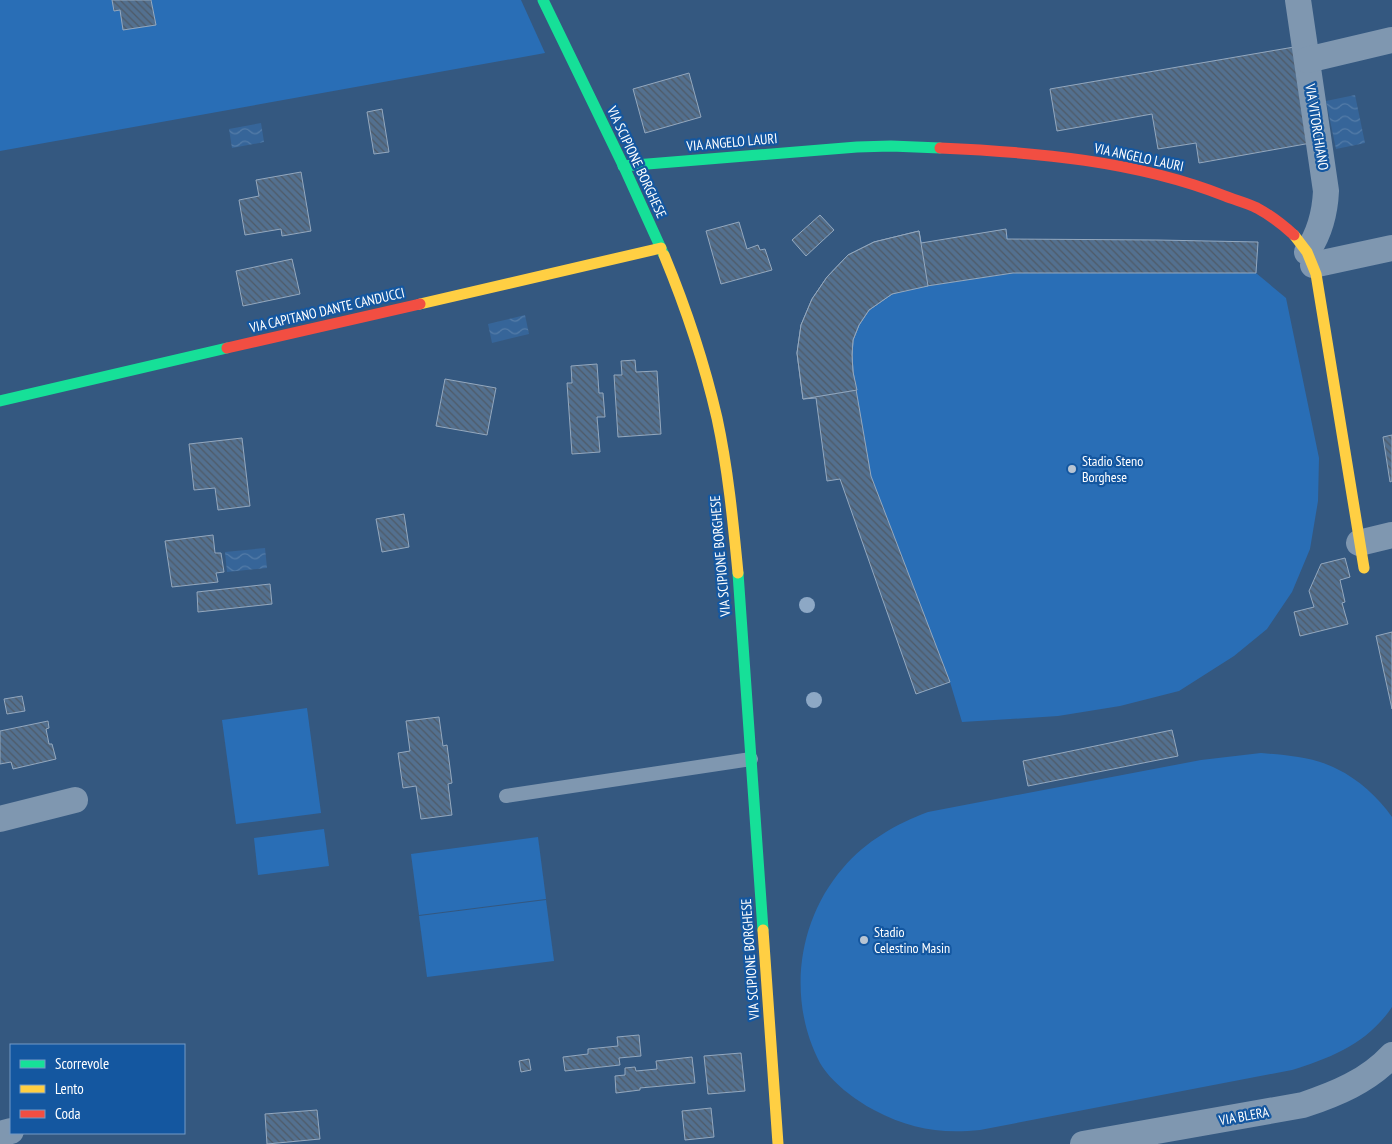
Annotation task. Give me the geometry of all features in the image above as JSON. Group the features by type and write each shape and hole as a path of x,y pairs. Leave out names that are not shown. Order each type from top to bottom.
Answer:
{"street":[{"name":"VIA SCIPIONE BORGHESE","path":"543,0 661,248 680,295 712,396 723,450 734,532 778,1144"},
{"name":"VIA VITORCHIANO","path":"1298,0 1326,191 1322,223 1310,258"},
{"path":"1307,60 1392,40"},
{"name":"VIA ANGELO LAURI","path":"623,166 891,146 987,150 1104,164 1158,175 1195,184 1257,208 1289,230 1310,258 1318,285 1362,556"},
{"name":"VIA CAPITANO DANTE CANDUCCI","path":"0,401 661,248"},
{"path":"1310,258 1392,248"},
{"path":"1362,556 1392,535"},
{"path":"0,819 74,800"},
{"name":"VIA BLERA","path":"1083,1144 1303,1105 1326,1098 1350,1087 1375,1071 1392,1055"}],"lane":[{"path":"506,796 751,760"}],"shaded area":[{"path":"0,0 521,0 545,53 0,151"},
{"name":"Stadio Steno Borghese","path":"1006,229 1008,239 1258,242 1256,273 1286,298 1319,458 1318,501 1310,549 1292,592 1267,629 1234,656 1179,691 1120,706 1058,716 962,722 950,682 916,694 840,479 827,481 816,398 803,399 797,353 801,325 812,299 827,277 848,255 874,242 919,231 922,243"},
{"path":"307,708 321,813 236,824 222,720"},
{"path":"1261,753 1310,759 1337,769 1367,789 1392,817 1392,1007 1382,1020 1360,1040 1348,1048 1321,1060 1292,1070 980,1130 952,1131 926,1129 900,1122 851,1096 830,1077 820,1063 810,1039 803,1013 801,988 802,962 807,936 815,912 827,889 852,858 882,834 928,812 1201,760"},
{"path":"324,829 329,866 258,875 254,838"},
{"path":"538,837 546,899 419,915 411,854"},
{"path":"546,900 554,961 427,977 419,916"}],"water":[{"path":"1355,95 1365,143 1336,149 1326,101"},
{"path":"261,123 264,142 232,148 229,129"},
{"path":"525,315 529,334 492,343 488,324"},
{"path":"265,548 267,568 227,572 225,552"}],"building":[{"path":"112,0 151,0 156,25 123,30 120,10 114,11"},
{"path":"1294,47 1311,143 1199,163 1196,143 1158,149 1152,114 1057,131 1050,89"},
{"path":"689,73 701,117 645,133 633,89"},
{"path":"382,109 389,152 374,154 367,112"},
{"path":"301,172 311,231 282,236 281,229 245,235 239,200 259,196 256,180"},
{"path":"820,215 834,230 806,256 792,240"},
{"path":"739,222 747,249 758,245 760,250 765,249 772,270 721,284 706,231"},
{"path":"1006,229 1007,239 1258,242 1256,273 1013,273 907,289 892,294 869,310 859,325 853,340 852,355 853,372 871,476 950,682 916,694 840,479 827,481 816,398 803,399 797,353 801,325 812,299 827,277 848,255 874,242 919,231 921,243"},
{"path":"919,231 928,286 892,294 869,310 859,325 853,340 853,372 857,390 803,399 797,353 801,325 812,299 827,277 848,255 874,242"},
{"path":"292,259 300,294 243,306 236,271"},
{"path":"635,360 636,372 657,371 661,434 618,437 614,375 622,375 621,361"},
{"path":"597,364 599,393 603,393 605,417 597,417 600,452 572,454 567,383 572,383 571,366"},
{"path":"445,379 496,388 487,435 436,426"},
{"path":"1392,435 1392,481 1390,482 1383,437"},
{"path":"242,438 250,506 218,510 215,488 194,490 189,444"},
{"path":"404,514 409,547 382,552 376,519"},
{"path":"213,535 215,553 221,553 224,572 216,573 218,582 172,587 165,541"},
{"path":"1345,558 1350,577 1340,580 1345,602 1342,603 1348,624 1300,636 1294,612 1314,607 1309,591 1321,564"},
{"path":"270,584 272,604 198,612 197,592"},
{"path":"1392,632 1392,709 1376,636"},
{"path":"22,696 25,711 7,714 4,699"},
{"path":"439,717 443,746 447,745 452,783 448,784 452,815 421,819 416,786 403,788 398,753 410,751 406,721"},
{"path":"48,721 49,728 46,729 49,744 52,744 56,759 13,769 11,762 0,764 0,731"},
{"path":"1172,730 1178,756 1028,786 1023,761"},
{"path":"639,1035 641,1056 619,1058 620,1065 565,1071 563,1057 588,1054 588,1049 618,1046 617,1037"},
{"path":"741,1053 745,1091 708,1094 704,1056"},
{"path":"692,1057 695,1083 640,1088 640,1090 616,1093 615,1076 625,1075 625,1068 635,1067 636,1071 657,1069 656,1061"},
{"path":"529,1059 531,1070 521,1072 519,1061"},
{"path":"711,1108 714,1137 685,1140 682,1111"},
{"path":"317,1110 320,1139 267,1144 265,1114"}],"traffic: fast":[{"path":"543,0 624,167 664,255"},
{"path":"623,166 857,147 940,148"},
{"path":"0,401 227,348"},
{"path":"738,573 763,930"}],"traffic: slow":[{"path":"1294,235 1307,252 1316,274 1364,568"},
{"path":"420,304 661,248"},
{"path":"664,255 694,335 717,418 727,476 738,573"},
{"path":"763,930 778,1144"}],"traffic: jam":[{"path":"940,148 1012,152 1085,160 1157,174 1253,206 1272,217 1294,235"},
{"path":"227,348 420,304"}],"place":[{"name":"Stadio Steno Borghese","path":"1072,469"},
{"name":"Stadio Celestino Masin","path":"864,940"}]}
